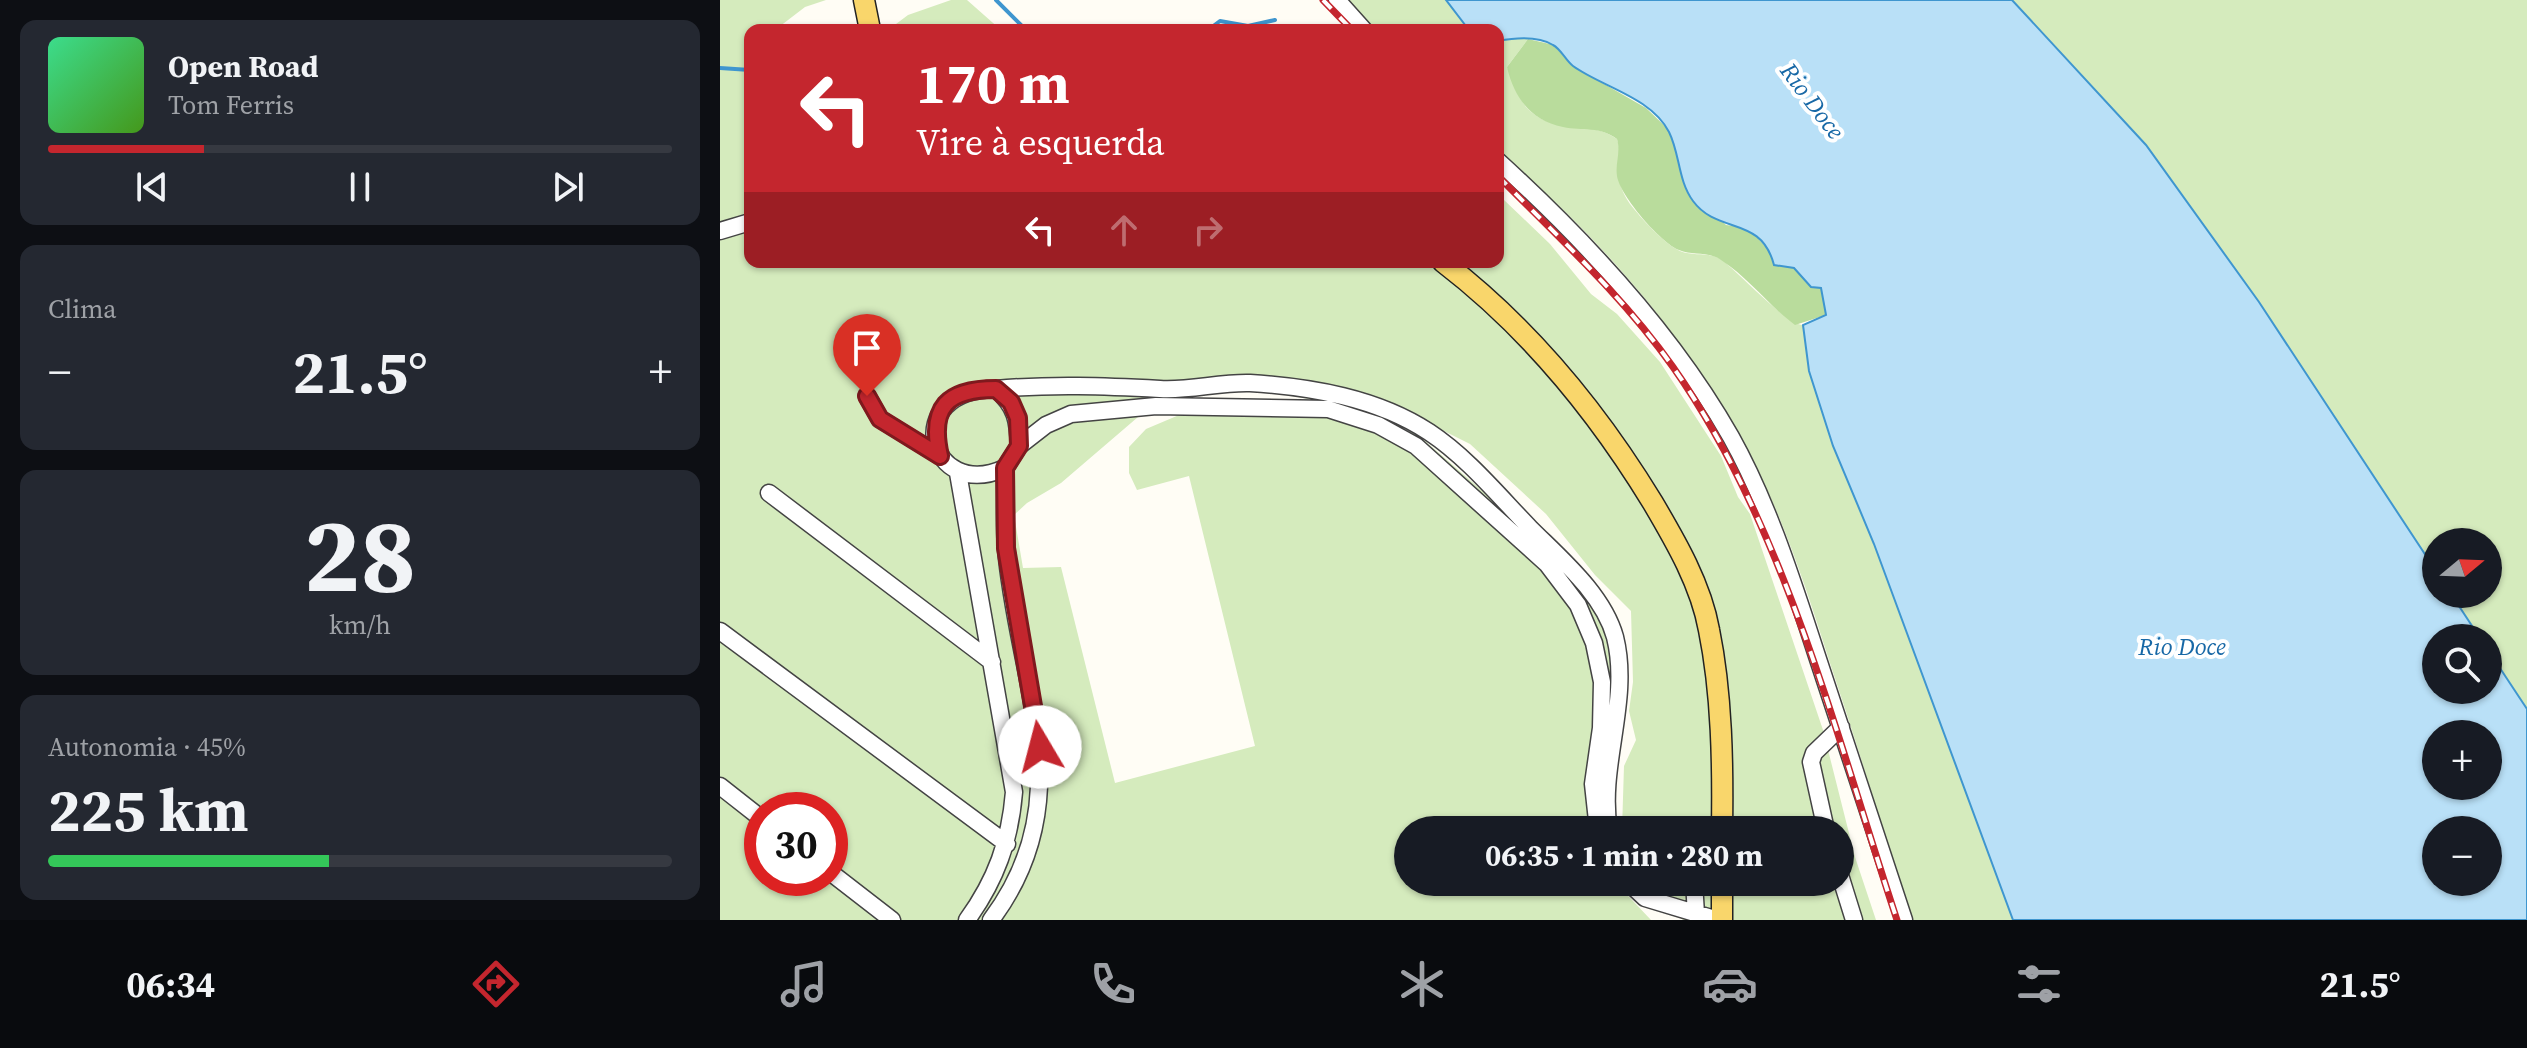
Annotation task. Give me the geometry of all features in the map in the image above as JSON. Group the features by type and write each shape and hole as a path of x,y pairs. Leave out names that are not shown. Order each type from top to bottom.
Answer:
{"main road":[{"path":"864,0 869,24"},
{"path":"1451,268 1489,298 1563,376 1620,449 1677,544 1709,629 1719,724 1722,816"},
{"path":"1720,920 1721,896"}],"street":[{"path":"1337,0 1359,24"},
{"path":"1504,167 1535,195 1639,308 1697,382 1732,439 1777,541 1904,920"},
{"path":"720,231 744,224"},
{"path":"940,456 934,428 947,402 973,389 1091,385 1162,389 1248,383 1316,389 1409,421 1442,442 1583,582 1608,618 1619,658 1620,687 1611,750 1609,816"},
{"path":"1200,385 1202,406"},
{"path":"996,389 1011,402 1018,418 1019,446"},
{"path":"867,396 880,419 940,456 958,473 976,476 1005,468"},
{"path":"991,920 1006,899 1035,832 1040,793 1040,747 1033,691 1006,548 1005,468 1019,446 1046,425 1071,414 1202,406 1328,409 1378,425 1416,446 1547,564 1578,605 1594,643 1602,682 1601,728 1593,784 1596,816"},
{"path":"958,473 1014,792 1007,844 995,874 967,920"},
{"path":"769,493 992,662"},
{"path":"720,631 1007,844"},
{"path":"1823,816 1811,762 1814,753 1841,727"},
{"path":"720,786 744,805"},
{"path":"848,886 892,920"},
{"path":"1643,896 1720,920"},
{"path":"1695,896 1696,914"},
{"path":"1847,896 1854,920"}],"green space":[{"path":"720,0 826,0 805,7 783,24 744,24 744,268 1504,268 1504,200 1550,244 1591,294 1617,314 1660,362 1721,456 1738,497 1750,514 1823,730 1845,816 1622,816 1624,766 1636,740 1629,711 1633,682 1631,611 1595,575 1546,514 1470,444 1420,419 1253,389 1218,388 1138,417 1061,483 1027,503 1014,515 1023,568 1061,567 1115,783 1255,746 1189,476 1137,490 1129,473 1129,447 1146,429 1198,407 1340,418 1416,433 1495,502 1590,599 1606,626 1616,672 1597,816 1394,816 1394,896 1628,896 1651,920 720,920"},
{"path":"951,0 967,0 994,24 896,24 908,15"},
{"path":"1343,0 1446,0 1464,24 1366,24"},
{"path":"2012,0 2527,0 2527,709 2502,671 2502,624 2471,624 2460,608 2502,608 2502,528 2422,528 2422,550 2259,302 2146,145"},
{"path":"1528,39 1507,67 1527,108 1548,121 1595,130 1617,139 1624,195 1653,230 1680,251 1722,260 1786,317 1803,325 1809,371 1833,446 1874,544 2013,920 1910,920 1804,583 1774,506 1726,414 1640,292 1572,219 1504,157 1504,40"},
{"path":"1528,39 1554,45 1571,65 1646,108 1668,129 1677,155 1721,220 1726,225 1749,228 1771,253 1794,267 1811,287 1821,288 1826,315 1795,325 1721,260 1711,255 1679,250 1662,238 1642,218 1620,185 1617,176 1617,139 1598,131 1551,124 1525,106 1514,88 1507,67"},
{"path":"1854,853 1876,920 1683,920 1656,896 1854,896"}],"water":[{"name":"Rio Doce","path":"1446,0 2012,0 2146,145 2259,302 2422,550 2422,608 2460,608 2471,624 2422,624 2422,704 2502,704 2502,671 2527,709 2527,920 2013,920 1874,544 1833,446 1809,371 1803,325 1826,315 1821,288 1811,287 1794,268 1774,265 1768,249 1759,239 1714,218 1693,201 1684,185 1669,132 1650,110 1573,66 1553,45 1526,38 1504,40 1504,24 1464,24"}],"waterway":[{"path":"996,0 1020,24"},
{"path":"1257,24 1275,20"},
{"path":"1216,24 1220,21 1237,24"},
{"path":"720,68 744,70"}],"railway":[{"path":"1323,0 1346,24"},
{"path":"1504,182 1633,316 1673,367 1712,429 1747,495 1804,634 1897,920"}],"route":[{"path":"867,396 880,419 940,456 934,428 947,402 973,389 996,389 1011,402 1018,418 1019,446 1005,468 1006,548 1033,691 1040,747"}]}
